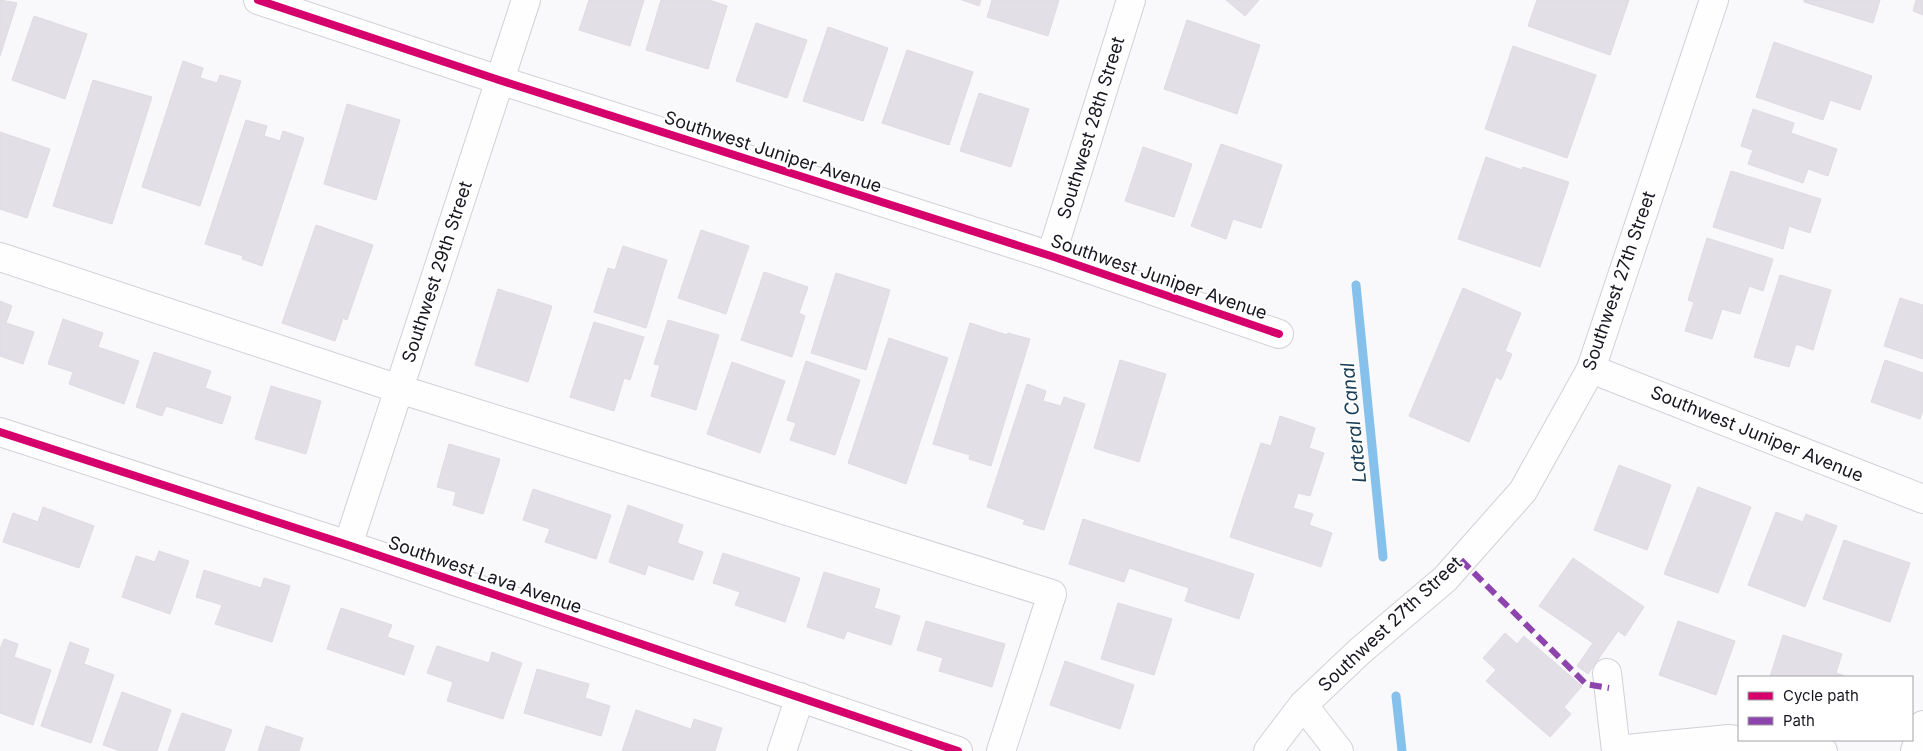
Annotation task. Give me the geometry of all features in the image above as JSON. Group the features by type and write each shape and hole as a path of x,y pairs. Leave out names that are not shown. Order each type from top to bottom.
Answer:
{"street":[{"name":"Southwest Juniper Avenue","path":"258,0 500,80 1051,256 1279,334"},
{"name":"Southwest 29th Street","path":"348,545 526,0"},
{"name":"Southwest 28th Street","path":"1051,256 1131,0"},
{"name":"Southwest 27th Street","path":"1268,751 1303,705 1360,651 1445,579 1523,491 1591,369 1714,0"},
{"path":"0,257 399,389 1052,594 1000,751"},
{"name":"Southwest Juniper Avenue","path":"1591,369 1923,499"},
{"name":"Southwest Lava Avenue","path":"0,432 348,545 958,751"},
{"path":"1607,673 1616,750 1729,739 1738,740"},
{"path":"782,751 800,697"},
{"path":"1303,705 1339,751"},
{"path":"1915,751 1923,725"},
{"path":"1745,741 1823,751"}],"building":[{"path":"0,0 17,3 0,56"},
{"path":"589,0 644,0 630,46 579,30"},
{"path":"661,0 709,0 727,6 708,69 646,50"},
{"path":"962,0 981,0 979,6"},
{"path":"992,0 1059,0 1048,36 987,17"},
{"path":"1226,0 1259,0 1245,16"},
{"path":"1537,0 1629,0 1610,55 1528,26"},
{"path":"1804,0 1880,0 1873,23 1804,2"},
{"path":"1916,0 1923,0 1923,15 1913,11"},
{"path":"34,16 87,34 65,99 12,80"},
{"path":"1187,20 1260,45 1237,114 1164,89"},
{"path":"756,23 807,40 787,98 736,81"},
{"path":"828,27 888,48 863,121 803,101"},
{"path":"1774,42 1872,76 1860,110 1830,100 1823,120 1756,97"},
{"path":"1513,46 1596,75 1567,158 1485,129"},
{"path":"907,50 973,72 949,145 882,123"},
{"path":"183,61 203,68 200,78 217,83 220,75 241,81 200,206 142,187"},
{"path":"93,80 152,97 112,224 53,206"},
{"path":"979,93 1029,109 1011,167 960,151"},
{"path":"347,104 400,120 376,200 324,184"},
{"path":"1753,109 1794,123 1791,133 1837,149 1828,176 1808,169 1803,183 1748,164 1753,150 1741,146"},
{"path":"246,120 267,126 264,136 280,141 283,131 304,138 262,266 242,259 243,256 205,244"},
{"path":"0,132 50,149 27,218 0,209"},
{"path":"1221,144 1282,165 1261,228 1233,219 1226,239 1191,226"},
{"path":"1143,147 1192,164 1174,217 1125,201"},
{"path":"1486,157 1522,170 1523,167 1569,182 1540,267 1458,239"},
{"path":"1731,171 1821,199 1810,233 1789,226 1783,249 1713,227"},
{"path":"316,225 373,245 347,320 343,318 335,341 282,323"},
{"path":"701,230 749,246 726,314 678,298"},
{"path":"1707,238 1773,259 1763,291 1749,286 1740,314 1722,309 1712,339 1685,331 1694,302 1688,300"},
{"path":"623,246 667,260 646,328 594,312 608,268 615,270"},
{"path":"764,272 808,287 799,313 805,316 792,357 741,340"},
{"path":"836,273 890,290 866,370 811,353"},
{"path":"1780,275 1831,290 1813,350 1796,344 1789,367 1754,357"},
{"path":"1463,288 1521,313 1505,351 1512,354 1501,380 1496,377 1469,442 1409,416"},
{"path":"498,289 552,306 528,382 475,365"},
{"path":"1900,298 1923,305 1923,359 1884,346"},
{"path":"0,301 12,306 6,323 34,332 23,364 0,356"},
{"path":"63,319 103,333 98,347 139,361 124,404 69,384 73,372 48,364"},
{"path":"668,320 719,335 696,410 651,396 660,365 654,364"},
{"path":"594,322 644,337 630,380 624,378 614,411 570,397"},
{"path":"970,323 1007,335 1008,333 1030,339 991,466 969,459 970,455 933,444"},
{"path":"889,338 948,358 906,484 848,463"},
{"path":"154,352 211,371 205,388 231,397 222,424 166,406 162,416 136,407"},
{"path":"1120,360 1166,374 1139,462 1094,448"},
{"path":"1885,360 1923,373 1923,410 1920,419 1871,402"},
{"path":"806,361 860,380 835,455 790,440 796,423 787,420"},
{"path":"732,362 785,381 760,453 707,434"},
{"path":"1027,384 1046,391 1043,401 1061,406 1064,397 1085,404 1044,530 1023,524 1025,520 987,507"},
{"path":"271,386 321,401 306,454 255,439"},
{"path":"1280,416 1315,428 1309,448 1324,453 1310,496 1298,493 1293,508 1313,514 1309,525 1332,533 1321,567 1230,537 1261,443 1271,446"},
{"path":"449,444 500,459 483,514 453,505 456,492 437,487"},
{"path":"1619,465 1671,485 1647,550 1594,530"},
{"path":"1698,487 1751,507 1718,593 1664,574"},
{"path":"533,489 611,515 596,559 545,542 550,529 523,520"},
{"path":"628,505 683,525 677,543 703,552 693,580 648,565 645,575 609,562"},
{"path":"43,507 94,526 79,568 3,542 13,513 38,522"},
{"path":"1776,512 1803,522 1806,514 1837,526 1805,607 1748,585"},
{"path":"1083,519 1254,574 1239,619 1185,601 1189,588 1129,568 1124,582 1069,564"},
{"path":"1844,540 1910,563 1890,622 1823,599"},
{"path":"159,551 189,561 170,614 122,597 136,556 155,562"},
{"path":"723,553 800,578 785,622 735,605 740,592 713,583"},
{"path":"1573,558 1644,607 1625,636 1618,631 1588,674 1577,666 1593,643 1539,606"},
{"path":"204,570 261,588 264,578 290,586 272,642 215,624 222,605 196,597"},
{"path":"824,572 880,589 874,608 900,616 891,645 847,631 844,639 807,627"},
{"path":"1118,603 1172,619 1154,675 1101,659"},
{"path":"341,608 392,625 387,637 414,646 404,675 327,649"},
{"path":"926,621 1005,644 992,687 939,671 943,658 917,650"},
{"path":"1678,621 1735,641 1716,695 1659,675"},
{"path":"1505,633 1517,644 1524,636 1582,686 1564,707 1571,714 1550,737 1486,681 1496,670 1483,658"},
{"path":"1783,635 1842,654 1836,673 1845,676 1770,676"},
{"path":"4,639 18,644 14,657 51,670 33,725 0,713 0,649"},
{"path":"70,642 89,649 84,664 114,675 91,743 41,726"},
{"path":"437,646 489,663 492,652 522,663 503,719 447,701 453,682 427,673"},
{"path":"1065,661 1134,685 1120,729 1050,705"},
{"path":"537,669 589,684 585,698 610,706 601,736 524,713"},
{"path":"122,692 171,710 157,751 120,751 103,745"},
{"path":"636,710 691,729 694,719 722,728 715,751 622,751"},
{"path":"182,713 232,730 224,751 168,751"},
{"path":"266,726 303,738 299,751 258,751"}],"waterway":[{"name":"Lateral Canal","path":"1356,285 1383,557"},
{"name":"Lateral Canal","path":"1396,696 1402,751"}],"marked path":[{"path":"1461,560 1586,684 1609,688"}],"cycle path":[{"path":"258,0 499,80 1051,256 1279,334"},
{"path":"0,432 348,545 958,751"}]}
